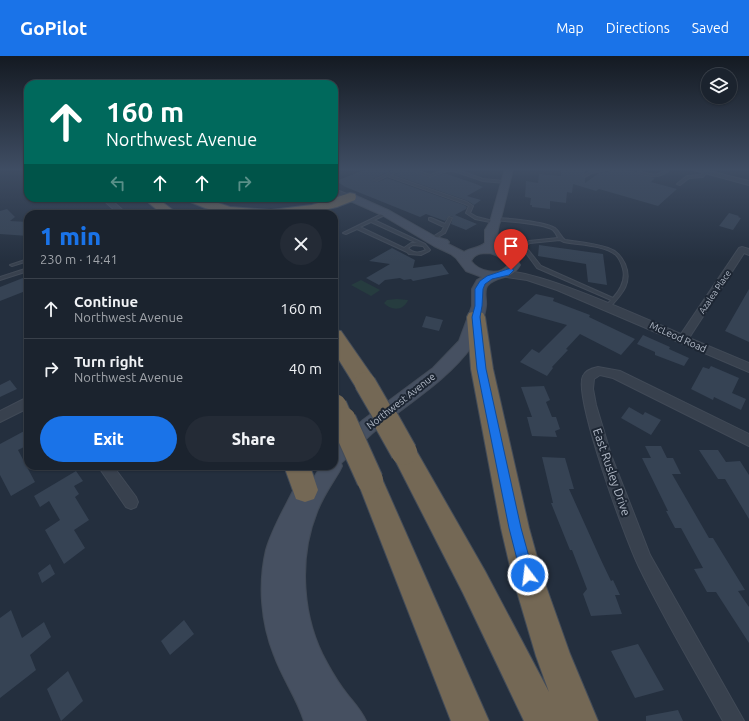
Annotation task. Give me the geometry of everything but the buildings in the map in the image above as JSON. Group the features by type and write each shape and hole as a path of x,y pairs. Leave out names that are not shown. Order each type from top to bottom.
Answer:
{"highway":[{"path":"149,202 157,210"},
{"path":"154,202 166,210"},
{"path":"183,202 194,210"},
{"path":"200,202 223,210"},
{"path":"300,210 337,202"},
{"path":"476,317 482,369 519,542 553,656 579,721"},
{"path":"338,342 365,383 404,452 474,582 544,721"},
{"path":"338,410 370,480 470,721"}],"main road":[{"path":"357,200 386,213 428,242 437,244 460,254 467,264 482,274 500,275"},
{"path":"457,352 457,341 471,288 467,264 469,253 481,250 491,243 493,239 491,230 500,200"},
{"path":"495,221 499,230 501,244 510,259"},
{"path":"428,242 496,251 510,259"},
{"name":"Northwest Avenue","path":"338,457 369,425 439,372 466,343 479,306 479,289 485,280 512,269 510,259"},
{"path":"319,721 315,706 286,655 277,621 274,586 278,551 301,478 315,476 321,470"},
{"name":"Northwest Avenue","path":"329,470 311,500 303,519 293,569 294,597 301,630 312,662 328,693 351,721"}],"street":[{"path":"110,202 118,210"},
{"name":"Azalea Place","path":"683,340 742,250 749,252"},
{"name":"McLeod Road","path":"510,259 527,272 559,282 598,300 611,303"},
{"name":"McLeod Road","path":"500,275 540,280 611,303 683,340 749,368"},
{"name":"East Rusley Drive","path":"734,721 644,560 604,455 590,405 587,389 588,377 598,371 616,374 749,440"},
{"path":"0,417 24,404"},
{"path":"107,470 131,502"}],"lane":[{"path":"458,200 471,206 468,213 476,218 544,226 554,229 560,239"},
{"path":"345,233 386,213"},
{"path":"410,252 406,248 409,245 428,242 444,232 450,218"},
{"path":"430,219 446,226"},
{"path":"371,220 428,242"},
{"path":"357,227 417,254 424,253 428,250 428,242"},
{"path":"560,239 612,251 620,258 626,274 626,280 625,286 611,303 539,267 523,246 529,242 560,239"},
{"path":"12,265 24,261"},
{"path":"0,279 24,270"}],"green space":[{"path":"361,280 380,290 371,296 351,285"},
{"path":"387,300 408,300 404,306 397,309 387,306 384,303"}],"route":[{"path":"511,270 500,275 496,275 482,283 479,289 479,306 476,317 482,369 515,528 528,575"}]}
